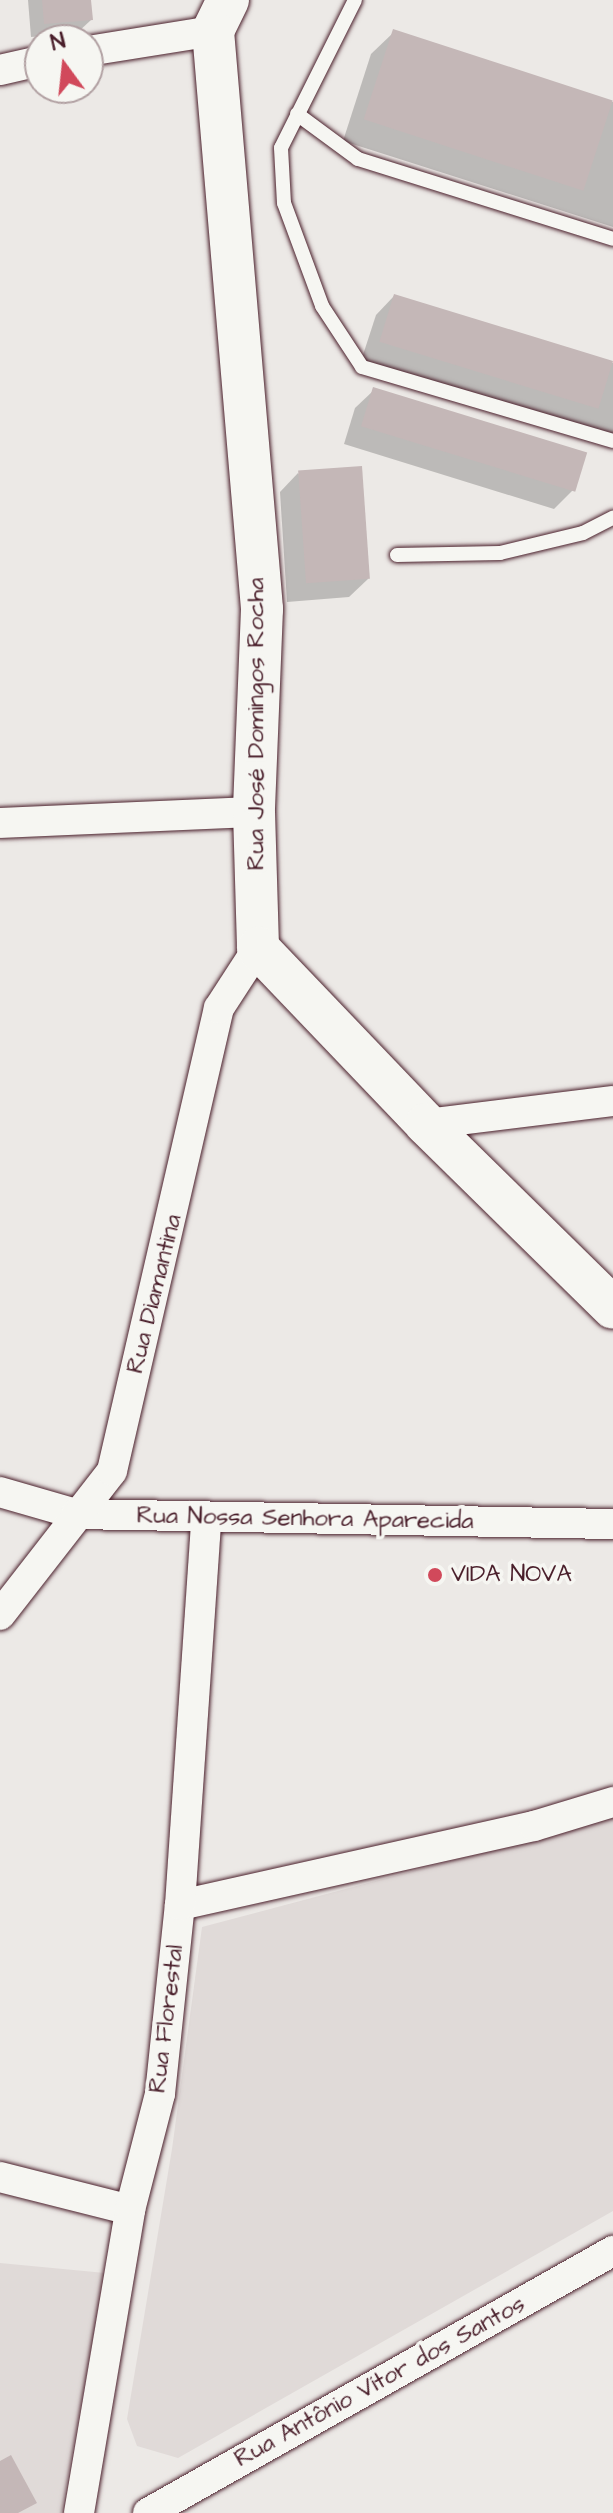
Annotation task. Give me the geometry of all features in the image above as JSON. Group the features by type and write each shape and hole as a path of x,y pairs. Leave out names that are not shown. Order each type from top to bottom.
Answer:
{"street":[{"path":"104,47 220,15"},
{"name":"Rua José Domingos Rocha","path":"220,15 262,609 254,812 258,948"},
{"path":"0,70 24,65"},
{"path":"0,823 254,812"},
{"path":"258,948 426,1124 613,1308"},
{"name":"Rua Diamantina","path":"0,1615 112,1471 219,1008 258,948"},
{"path":"426,1124 613,1101"},
{"name":"Rua Nossa Senhora Aparecida","path":"0,1492 76,1514 206,1519 613,1524"},
{"name":"Rua Florestal","path":"79,2513 130,2210 160,2094 180,1905 206,1519"},
{"path":"180,1905 534,1826 613,1802"},
{"path":"0,2177 130,2210"},
{"name":"Rua Antônio Vítor dos Santos","path":"148,2513 613,2251"}],"lane":[{"path":"355,0 281,148 284,203 322,306 362,367 613,441"},
{"path":"297,114 358,159 613,239"},
{"path":"397,555 500,553 583,533 613,518"}],"shaded area":[{"path":"613,1818 613,2211 178,2458 137,2446 127,2419 172,2149 202,1927"},
{"path":"0,2263 105,2273 61,2513 0,2513"}],"building":[{"path":"42,0 91,0 93,20 44,24"},
{"path":"393,29 613,100 583,191 364,119"},
{"path":"394,294 613,361 598,409 379,342"},
{"path":"373,387 587,452 575,492 361,426"},
{"path":"362,466 370,579 306,583 298,470"},
{"path":"11,2455 37,2503 18,2513 0,2513 0,2461"}],"place":[{"name":"VIDA NOVA","path":"435,1575"}]}
